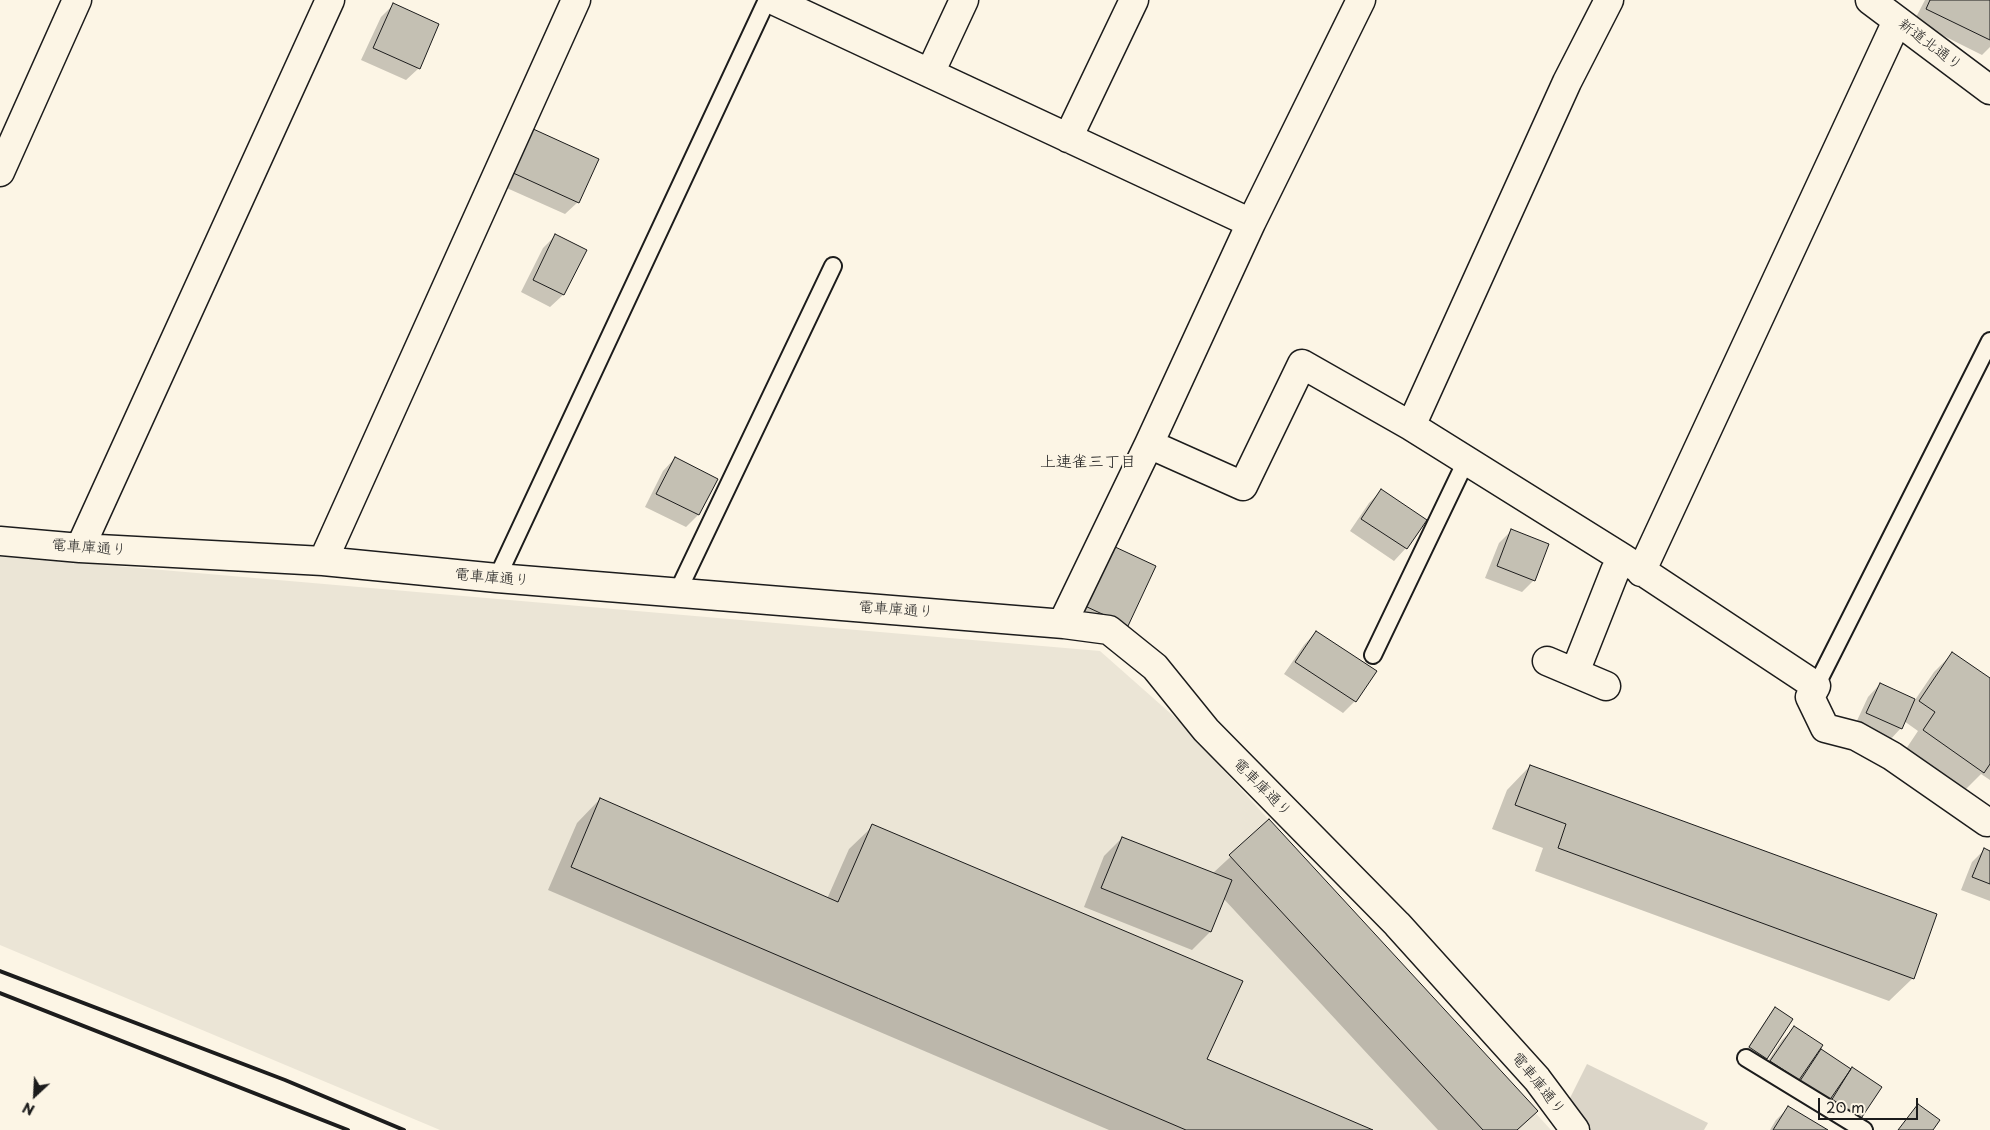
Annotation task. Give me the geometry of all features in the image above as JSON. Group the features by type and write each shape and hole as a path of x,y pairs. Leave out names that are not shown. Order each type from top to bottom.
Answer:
{"street":[{"path":"0,172 77,0"},
{"path":"80,548 330,0"},
{"path":"322,561 576,0"},
{"path":"773,0 1251,224"},
{"path":"930,73 964,0"},
{"path":"1068,138 1134,0"},
{"path":"1064,624 1065,618 1149,444 1251,224 1361,0"},
{"path":"1411,426 1567,82 1608,0"},
{"name":"新道北通り","path":"1870,0 1990,90"},
{"path":"1575,672 1615,571 1632,566 1897,21"},
{"path":"1149,444 1243,486 1302,364 1411,426 1632,566 1816,686 1810,697 1825,728 1856,736 1892,756 1987,822"},
{"name":"電車庫通り","path":"0,541 80,548 322,561 497,578 1064,624 1109,630 1155,667 1212,736 1397,924 1537,1079 1575,1130"},
{"path":"1547,661 1606,686"}],"lane":[{"path":"497,578 767,0"},
{"path":"678,593 833,266"},
{"path":"1816,686 1990,341"},
{"path":"1372,655 1466,461"},
{"path":"1746,1058 1864,1130"}],"shaded area":[{"path":"0,556 1100,651 1178,720 1551,1130 440,1130 0,945"},
{"path":"1587,1064 1708,1123 1704,1130 1577,1130 1562,1114"}],"building":[{"path":"1930,0 1990,0 1990,40 1926,9"},
{"path":"393,3 439,24 420,69 373,48"},
{"path":"531,128 599,159 579,203 511,172"},
{"path":"555,234 587,250 564,295 533,280"},
{"path":"675,457 718,479 699,515 656,494"},
{"path":"1381,489 1427,520 1407,549 1361,519"},
{"path":"1511,529 1549,544 1535,581 1497,566"},
{"path":"1113,546 1156,566 1128,626 1085,606"},
{"path":"1316,631 1377,671 1356,702 1295,662"},
{"path":"1952,652 1990,678 1990,764 1984,773 1923,730 1935,712 1919,701"},
{"path":"1880,683 1915,699 1902,729 1866,713"},
{"path":"1530,765 1937,914 1914,979 1558,848 1566,824 1515,805"},
{"path":"600,798 838,902 872,824 1243,981 1207,1059 1373,1130 1186,1130 571,867"},
{"path":"1269,819 1538,1111 1517,1130 1483,1130 1229,855"},
{"path":"1122,837 1232,880 1211,932 1101,888"},
{"path":"1984,848 1990,851 1990,884 1972,877"},
{"path":"1775,1007 1793,1019 1767,1059 1749,1047"},
{"path":"1794,1026 1823,1045 1799,1080 1770,1061"},
{"path":"1821,1049 1851,1069 1829,1101 1800,1081"},
{"path":"1852,1067 1882,1087 1860,1120 1831,1101"},
{"path":"1918,1104 1940,1120 1933,1130 1898,1130"},
{"path":"1788,1106 1828,1130 1773,1130"}],"railway":[{"path":"0,971 285,1080 404,1130"},
{"path":"0,993 348,1130"}],"district":[{"name":"上連雀三丁目","path":"1088,463"}]}
